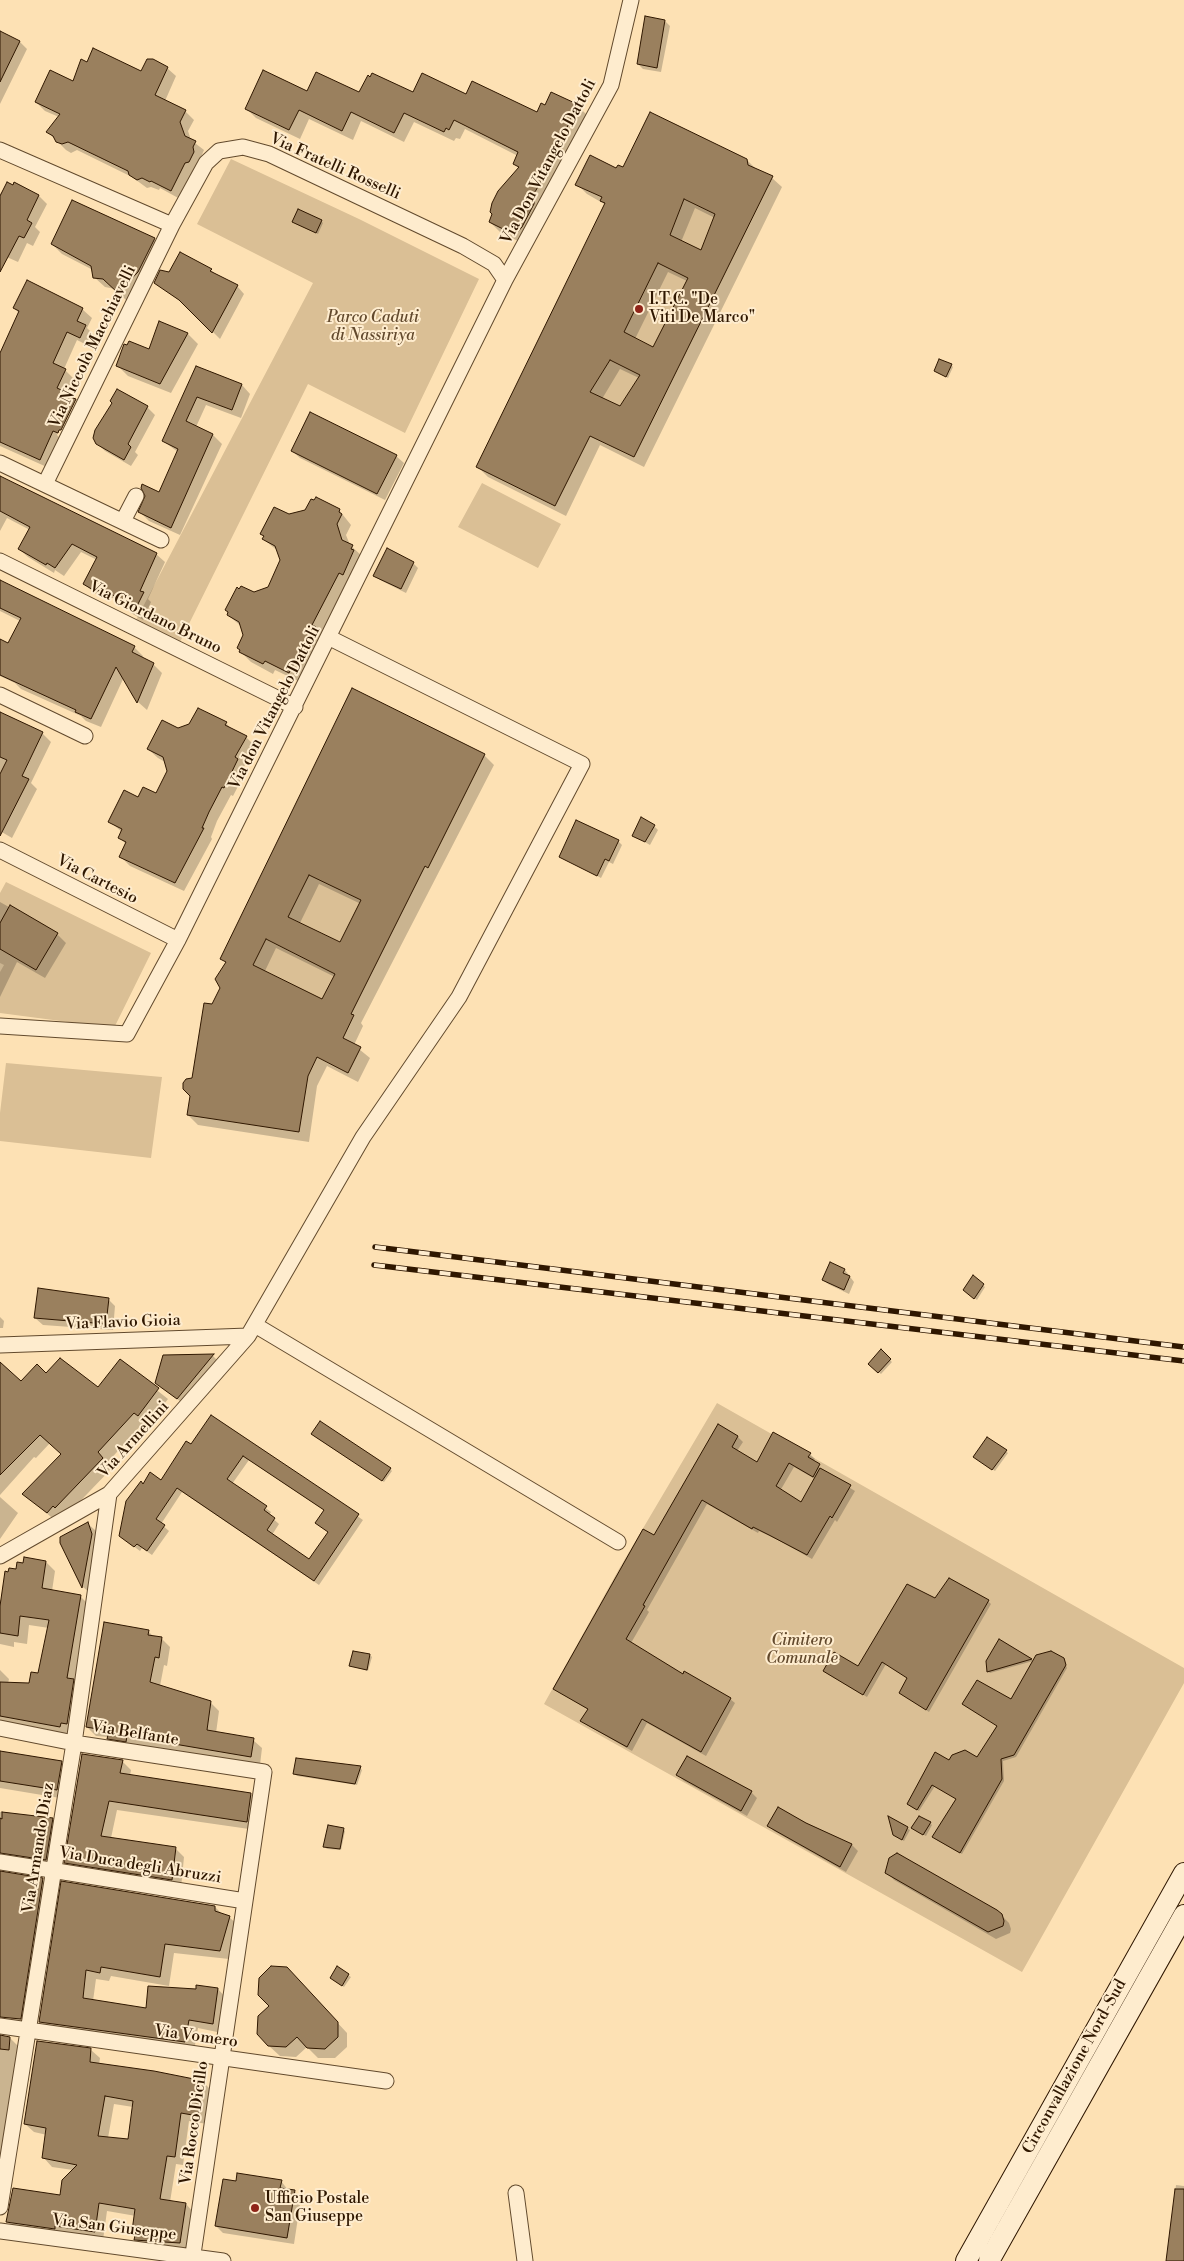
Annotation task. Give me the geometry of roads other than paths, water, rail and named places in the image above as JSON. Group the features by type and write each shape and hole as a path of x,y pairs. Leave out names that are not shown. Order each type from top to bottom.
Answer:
{"main road":[{"name":"Circonvallazione Nord-Sud","path":"966,2261 1184,1873"},
{"name":"Circonvallazione Nord-Sud","path":"989,2261 1184,1915"}],"street":[{"name":"Via Don Vitangelo Dattoli","path":"505,280 611,85 631,0"},
{"name":"Via Fratelli Rosselli","path":"172,225 206,163 219,151 243,148 269,154 464,246 494,264 505,280"},
{"path":"0,150 172,225"},
{"name":"Via Niccolò Macchiavelli","path":"45,484 172,225"},
{"name":"Via don Vitangelo Dattoli","path":"0,1026 128,1034 178,940 330,638 505,280"},
{"path":"0,463 161,540"},
{"path":"124,521 136,496"},
{"name":"Via Giordano Bruno","path":"0,561 295,707"},
{"name":"Via Armellini","path":"0,1556 109,1494 251,1330 373,1120 388,1103 459,997 582,764 330,638"},
{"path":"0,695 85,736"},
{"name":"Via Cartesio","path":"0,850 178,940"},
{"path":"251,1330 618,1542"},
{"name":"Via Flavio Gioia","path":"0,1344 251,1330"},
{"name":"Via Armando Diaz","path":"0,2207 74,1743 109,1494"},
{"name":"Via Belfante","path":"0,1728 74,1743 264,1772"},
{"name":"Via Rocco Dicillo","path":"192,2259 264,1772"},
{"name":"Via Duca degli Abruzzi","path":"0,1862 244,1901"},
{"name":"Via Vomero","path":"0,2026 386,2081"},
{"path":"516,2192 525,2261"},
{"name":"Via San Giuseppe","path":"0,2231 192,2259 223,2261"}],"railway":[{"path":"375,1247 1184,1347"},
{"path":"374,1265 1184,1361"}],"place":[{"name":"I.T.C. \"De Viti De Marco\"","path":"639,309"},
{"name":"Ufficio Postale San Giuseppe","path":"255,2208"}],"park label":[{"name":"Parco Caduti di Nassiriya","path":"373,327"},
{"name":"Cimitero Comunale","path":"802,1650"}]}
